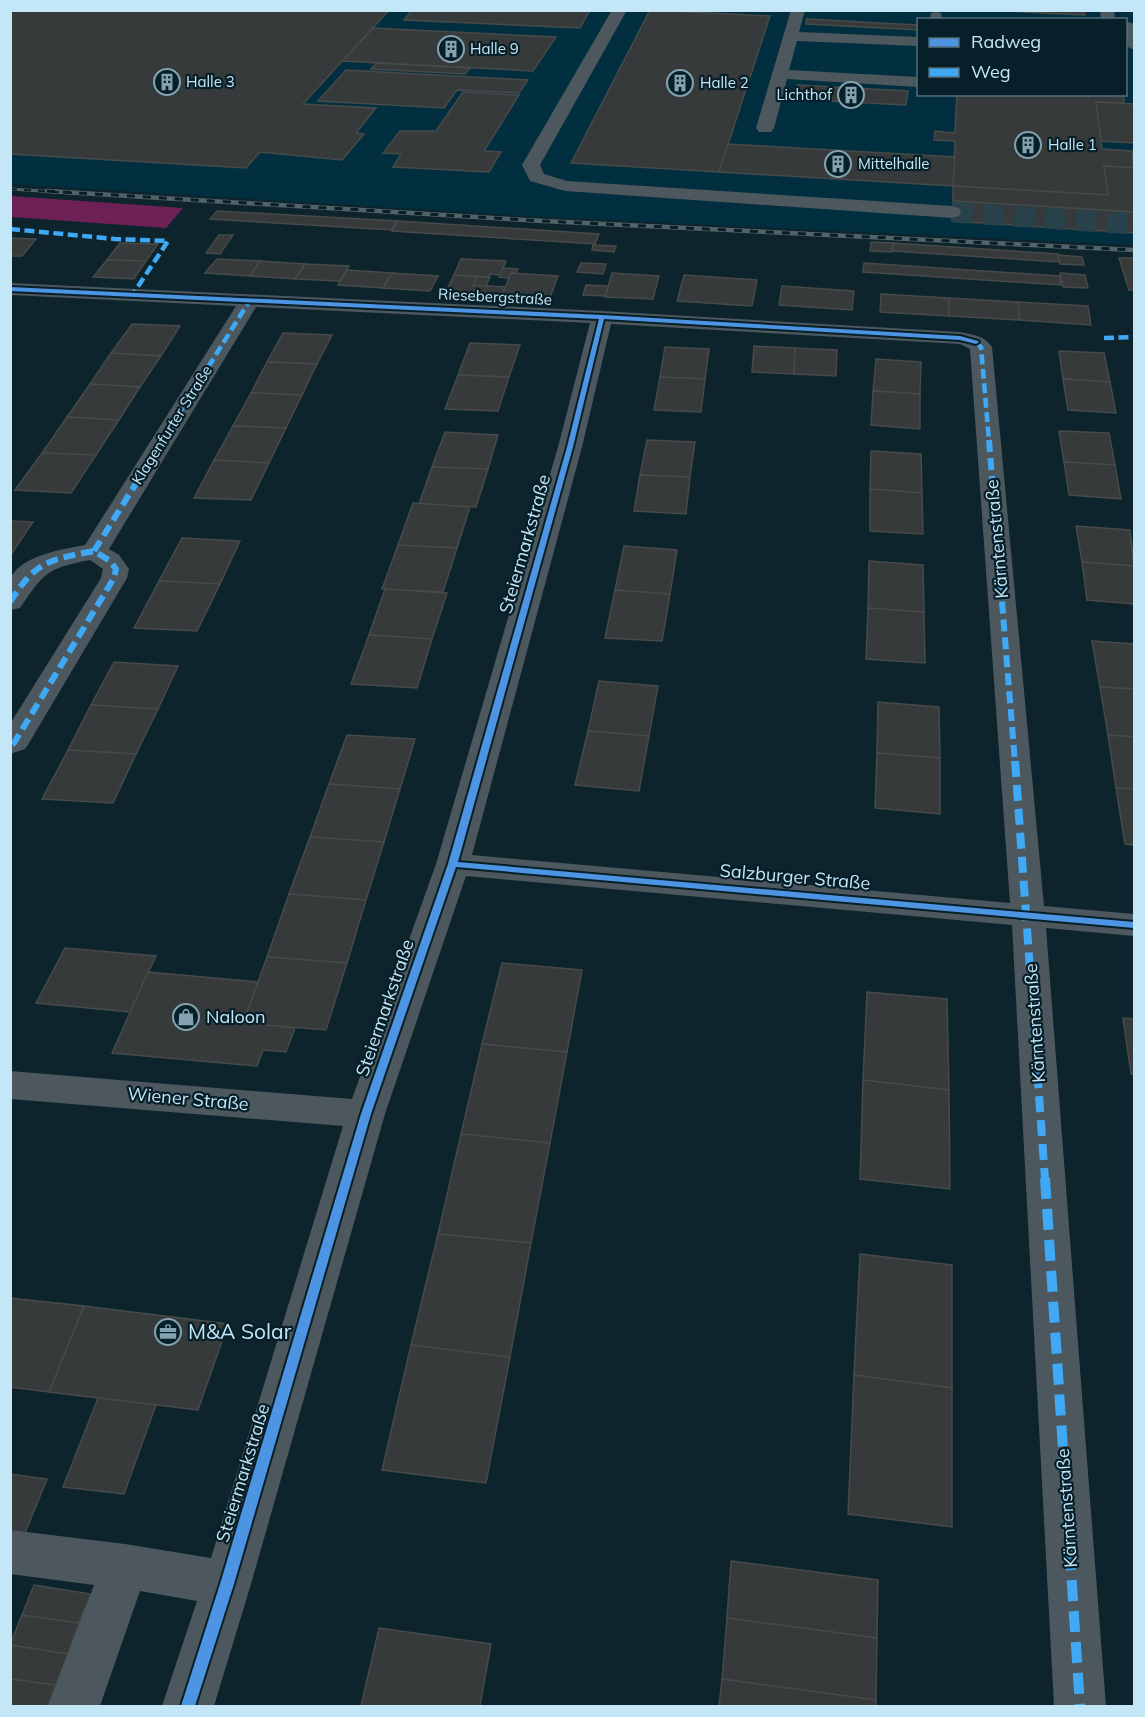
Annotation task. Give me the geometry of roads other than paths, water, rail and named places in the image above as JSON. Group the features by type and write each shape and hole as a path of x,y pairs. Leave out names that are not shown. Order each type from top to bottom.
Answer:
{"street":[{"path":"620,10 531,165 536,177 565,186 952,212"},
{"path":"765,128 780,74 791,58 791,36 798,10"},
{"path":"1128,25 1134,46"},
{"path":"791,36 917,42"},
{"path":"780,74 917,82"},
{"name":"Riesebergstraße","path":"10,289 602,316 960,338 976,342"},
{"name":"Klagenfurter Straße","path":"94,551 250,300"},
{"name":"Steiermarkstraße","path":"188,1707 227,1584 366,1114 453,864 570,447 602,316"},
{"name":"Kärntenstraße","path":"976,342 981,347 1028,914 1080,1707"},
{"path":"10,602 29,573 41,565 94,551 110,561 116,568 114,578 14,743 10,745"},
{"name":"Salzburger Straße","path":"453,864 1134,925"},
{"name":"Wiener Straße","path":"10,1084 366,1114"},
{"path":"10,1552 125,1566 227,1584"},
{"path":"74,1707 125,1566"}],"tunnel":[{"path":"952,212 1134,224"}],"railway":[{"path":"10,189 72,193"},
{"path":"47,191 543,221 1134,250"}],"place":[{"name":"Halle 9","path":"451,49"},
{"name":"Halle 3","path":"167,82"},
{"name":"Halle 2","path":"680,83"},
{"name":"Lichthof","path":"851,95"},
{"name":"Halle 1","path":"1028,145"},
{"name":"Mittelhalle","path":"838,164"},
{"name":"Naloon","path":"186,1017"},
{"name":"M&A Solar","path":"168,1332"}]}
